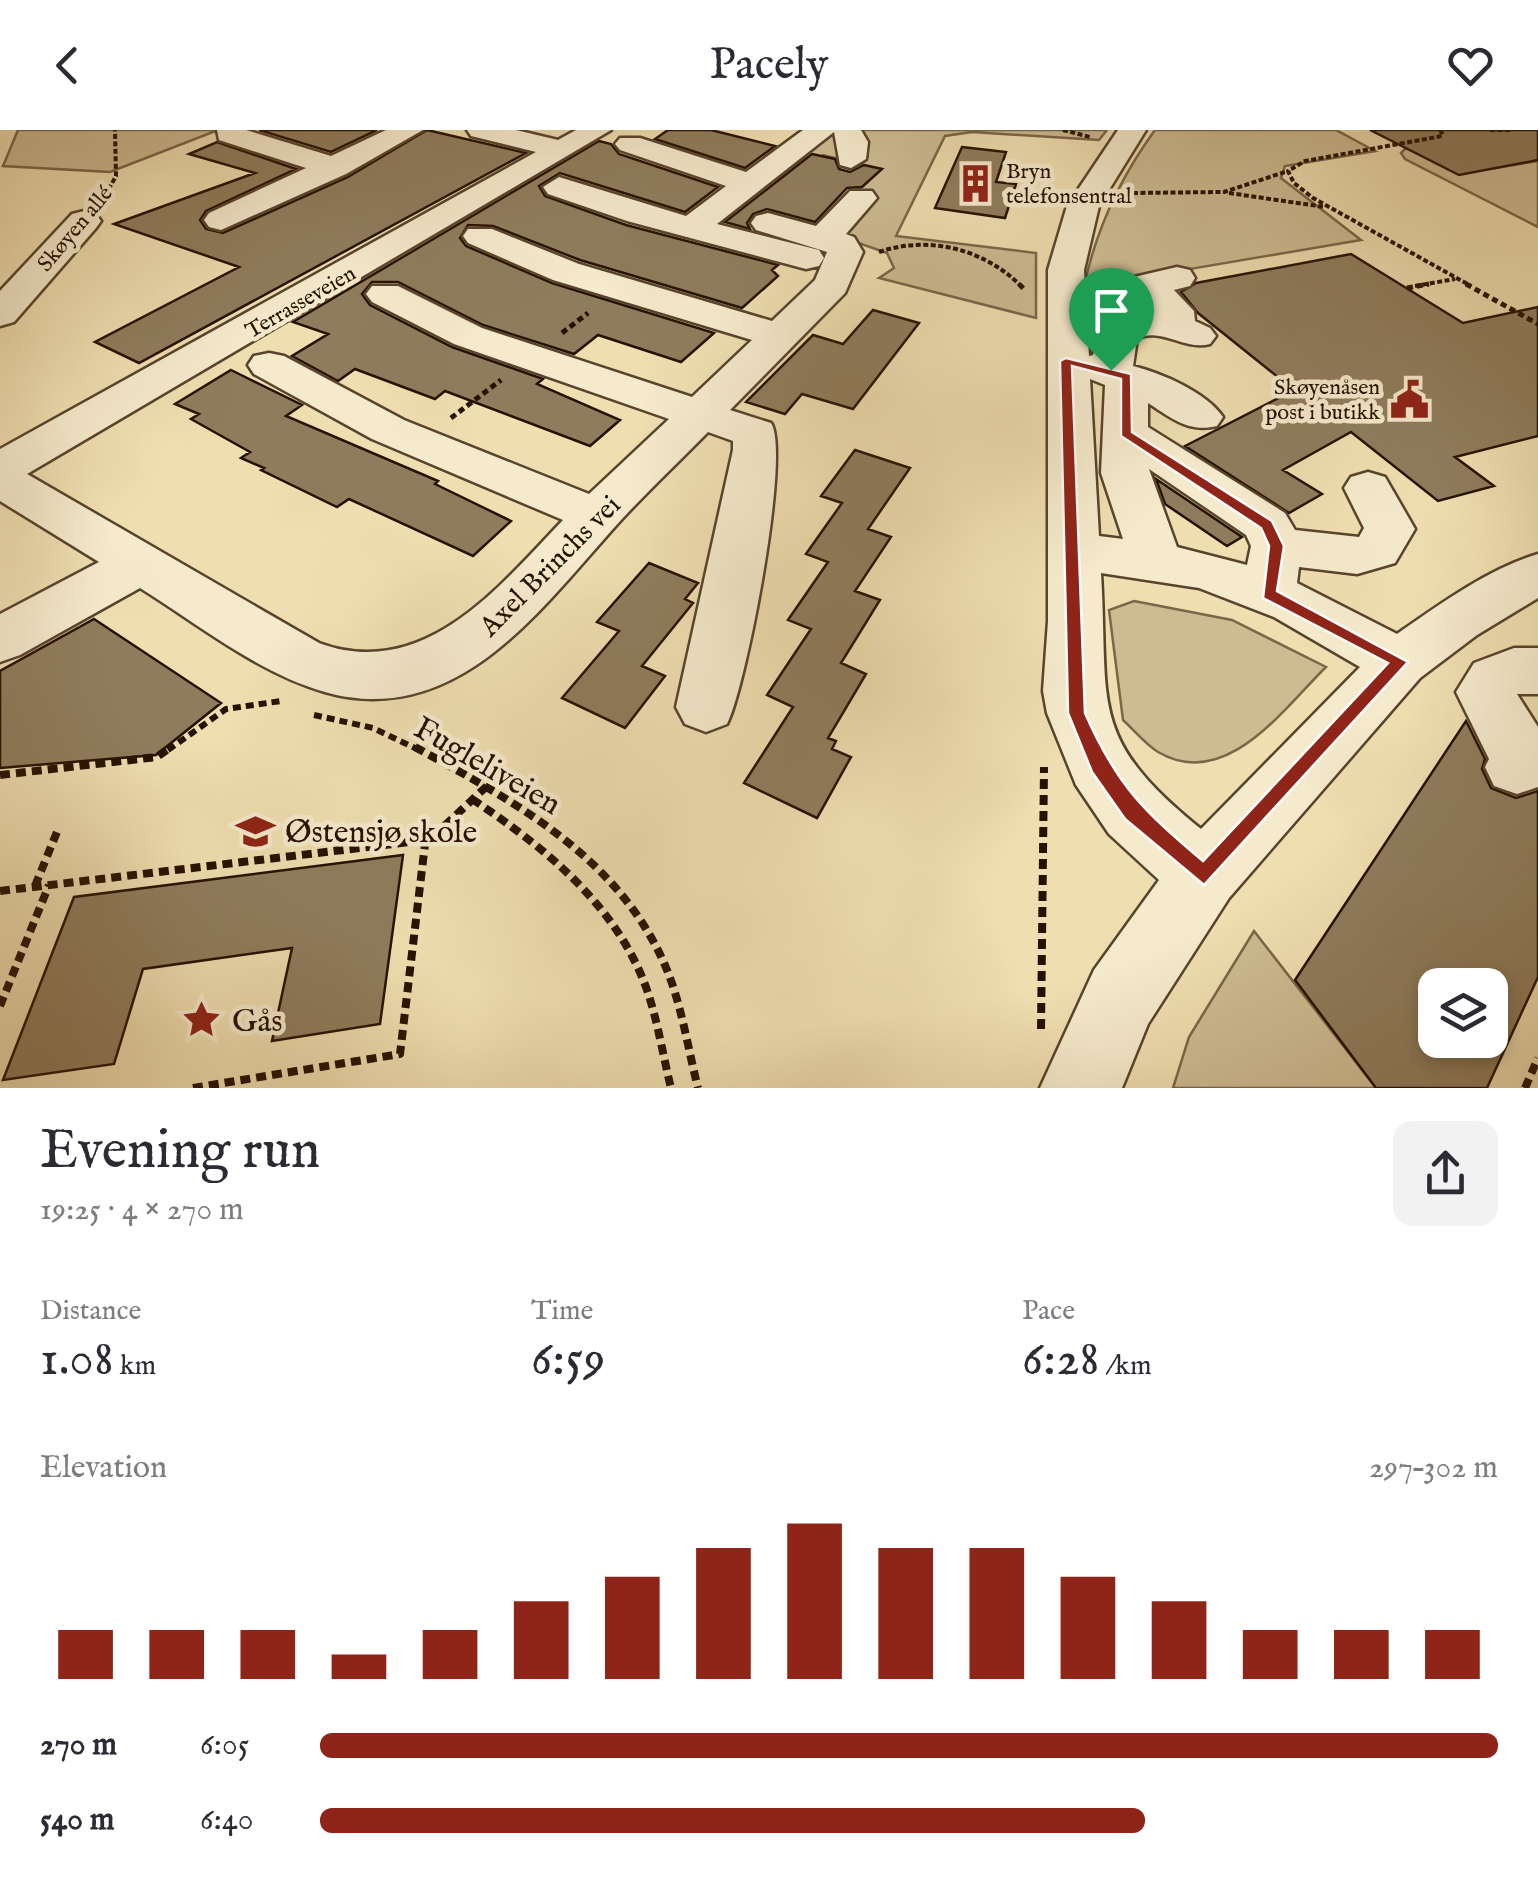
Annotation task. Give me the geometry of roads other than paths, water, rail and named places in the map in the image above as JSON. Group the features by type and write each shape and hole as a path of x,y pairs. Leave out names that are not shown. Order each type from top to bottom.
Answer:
{"street":[{"path":"221,220 409,130"},
{"path":"481,130 691,228 848,251"},
{"path":"691,228 757,199 802,151 764,130"},
{"path":"1132,130 1093,185 1072,233 1066,309 1101,369 1126,434 1125,472 1157,562"},
{"path":"230,134 334,166"},
{"path":"613,137 757,199 848,251"},
{"name":"Terrasseveien","path":"0,469 613,137"},
{"name":"Axel Brinchs vei","path":"0,479 299,659 330,671 390,674 443,659 488,629 597,515 832,285 848,251 861,198"},
{"name":"Skøyen allé","path":"0,314 84,220"},
{"path":"480,236 566,272 780,336"},
{"path":"1177,278 1147,284 1174,311 1185,331 1133,324 1122,330 1101,369 1072,550 1074,691 1084,736 1099,766 1132,813 1204,875"},
{"path":"385,294 468,336 756,434 759,442 706,707"},
{"path":"270,365 316,395 373,423 597,515"},
{"path":"1101,369 1201,417"},
{"path":"1126,434 1267,525 1273,570 1400,662"},
{"path":"1072,550 1207,570 1273,570 1358,556 1377,550 1390,529 1368,488"},
{"path":"0,640 138,565"},
{"path":"1061,1067 1120,997 1204,875 1400,662 1457,620 1537,574"},
{"path":"1527,772 1533,762 1509,739 1486,692 1490,680 1503,672 1538,672"}],"place":[{"name":"Bryn telefonsentral","path":"976,183"},
{"name":"Skøyenåsen post i butikk","path":"1410,399"},
{"name":"Østensjø skole","path":"255,831"},
{"name":"Gås","path":"202,1020"}]}
